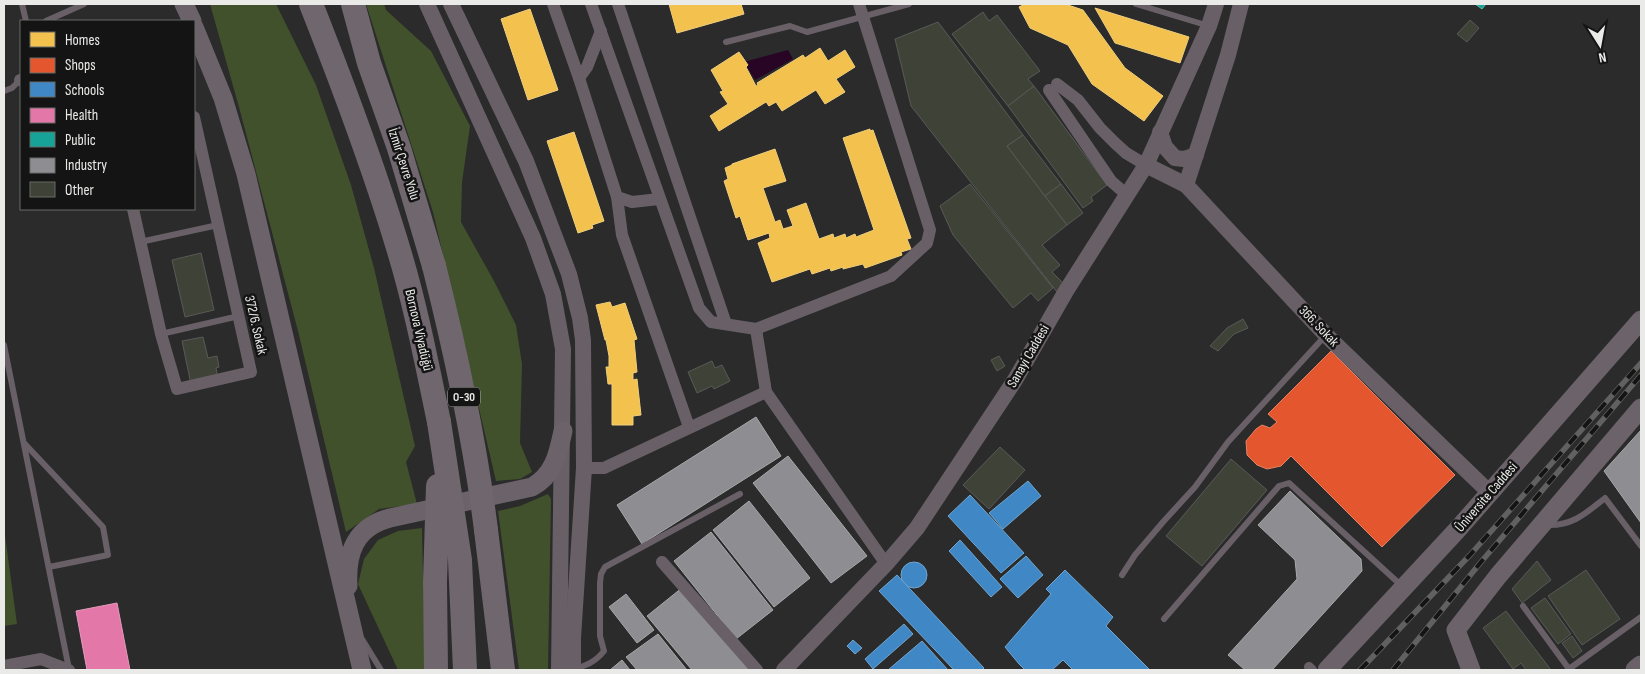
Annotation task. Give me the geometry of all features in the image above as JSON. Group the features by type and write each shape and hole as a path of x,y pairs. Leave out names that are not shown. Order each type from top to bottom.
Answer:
{"highway":[{"path":"300,4 337,71"},
{"name":"Bornova Viyadüğü","path":"311,4 375,177 400,253 423,344 439,422 460,560 464,670"},
{"name":"O-30","path":"342,4 369,63"},
{"path":"353,4 369,63"},
{"name":"İzmir Çevre Yolu","path":"369,63 399,148 434,266 451,334 471,430 486,530"},
{"path":"436,670 435,582 439,422"},
{"name":"O-30","path":"486,530 493,670"},
{"name":"O-30","path":"486,530 503,670"}],"main road":[{"path":"184,4 192,20"},
{"path":"195,29 223,98 246,174 362,670"},
{"name":"Üniversite Caddesi","path":"1316,669 1404,588 1641,320"},
{"path":"1471,670 1456,630 1498,576 1641,408"},
{"path":"350,618 348,576 350,556 353,547 363,532 378,521 532,487 547,476 554,464 563,431"},
{"path":"1636,670 1641,666"}],"street":[{"path":"427,4 533,238 553,294 563,349 568,669"},
{"path":"451,4 526,161 569,274 580,318 583,340 584,468 573,638 568,669"},
{"path":"553,4 617,197 622,235 689,427"},
{"path":"591,4 699,308 711,322 756,329 891,276 927,243 930,230 860,4"},
{"path":"618,4 726,324"},
{"name":"Sanayi Caddesi","path":"784,670 886,564 917,528 1015,380 1066,291 1146,165 1209,26 1216,4"},
{"path":"1186,185 1228,55 1241,4"},
{"path":"579,78 587,67 601,31"},
{"path":"1127,195 1111,181 1053,87 1078,100 1100,128 1115,143 1126,153 1146,165"},
{"name":"372/6. Sokak","path":"133,210 161,334 177,389 251,372 195,122"},
{"path":"1160,132 1165,147 1175,158 1184,159 1196,155"},
{"name":"366. Sokak","path":"1146,165 1186,185 1326,335 1490,493"},
{"path":"617,197 632,202 660,199"},
{"path":"756,329 766,392 886,564"},
{"path":"584,468 604,468 766,392"},
{"path":"662,562 757,670"},
{"path":"4,666 41,659 69,670"}],"lane":[{"path":"22,4 26,20"},
{"path":"48,20 84,4"},
{"path":"726,42 790,26 807,32 908,4"},
{"path":"1136,4 1209,26"},
{"path":"4,91 12,88 20,80"},
{"path":"140,242 218,225"},
{"path":"161,334 239,316"},
{"path":"1122,575 1135,555 1195,487 1228,442 1326,335"},
{"path":"4,345 69,670"},
{"path":"23,442 103,527 108,555 49,568"},
{"path":"1164,620 1279,486 1289,483 1404,588"},
{"path":"568,669 593,662 604,651 600,636 600,583 601,574 605,567 740,494"},
{"path":"1541,525 1558,525 1577,520 1605,498 1641,546"},
{"path":"1523,606 1568,669 1641,617"},
{"path":"350,618 381,670"}],"green space":[{"path":"210,4 276,4 316,85 351,185 374,268 415,446 406,462 417,504 379,509 346,532 298,331"},
{"path":"366,4 384,4 386,10 431,51 470,126 462,182 461,222 516,325 522,364 520,443 532,472 520,479 496,481 433,212"},
{"path":"548,494 551,499 548,670 519,670 498,511 520,506"},
{"path":"4,528 17,624 4,626"},
{"path":"422,528 425,670 398,670 358,584 364,559 378,540 398,531"}],"shaded area":[{"path":"788,50 793,59 755,80 744,62"}],"building: Homes":[{"path":"669,4 741,4 744,14 677,33"},
{"path":"1025,4 1065,4 1083,10 1125,68 1163,96 1144,121 1092,84 1068,45 1030,28 1019,7"},
{"path":"1095,8 1189,37 1180,63 1115,43"},
{"path":"530,9 558,90 528,100 501,19"},
{"path":"820,48 828,61 845,50 855,67 836,79 845,92 825,104 816,90 782,111 776,102 769,106 766,102 719,131 710,116 728,104 720,92 723,91 711,70 739,52 748,65 746,67 756,86 758,85 757,83 803,55 805,58"},
{"path":"870,129 870,131 873,130 911,238 907,239 911,249 901,252 902,255 865,268 863,264 831,271 830,268 812,274 810,269 772,282 758,243 770,238 769,233 748,240 740,216 736,218 724,181 728,179 725,168 775,149 786,181 763,188 775,222 780,220 783,229 793,226 787,210 806,203 819,239 833,234 834,238 845,234 846,238 855,234 856,237 874,230 843,138"},
{"path":"574,132 604,221 592,225 593,228 578,233 547,141"},
{"path":"610,302 612,307 625,303 637,339 634,340 637,372 633,373 633,380 637,379 641,415 633,416 633,425 612,425 612,384 608,384 606,367 609,367 609,356 596,305"}],"building: Shops":[{"path":"1331,351 1455,475 1382,547 1291,456 1281,466 1267,469 1257,465 1247,455 1246,441 1262,425 1270,428 1277,422 1268,414"}],"building: Schools":[{"path":"1028,481 1041,496 1003,529 989,513"},
{"path":"970,495 1024,553 1001,573 948,516"},
{"path":"960,540 1002,587 991,597 949,551"},
{"path":"1026,556 1043,575 1018,598 1000,579"},
{"path":"914,562 923,566 927,575 923,584 914,588 905,584 901,575 905,566"},
{"path":"1065,570 1113,617 1106,626 1150,670 1073,670 1063,660 1052,670 1025,670 1019,664 1005,647 1051,594 1046,589"},
{"path":"897,575 984,668 982,670 954,670 879,591"},
{"path":"904,624 913,634 873,669 865,659"},
{"path":"853,640 862,648 855,654 847,646"},
{"path":"922,641 948,670 888,670"}],"building: Health":[{"path":"117,603 130,670 87,670 76,611"}],"building: Public":[{"path":"1475,4 1486,4 1482,9"}],"building: Industry":[{"path":"756,417 781,456 642,544 617,505"},
{"path":"1641,430 1641,523 1604,471"},
{"path":"788,456 867,556 831,583 753,483"},
{"path":"1290,491 1361,559 1362,571 1272,670 1245,670 1228,655 1297,579 1295,560 1258,525"},
{"path":"749,501 810,578 774,607 713,530"},
{"path":"711,532 773,610 736,639 674,561"},
{"path":"683,587 751,670 692,670 647,616"},
{"path":"626,594 654,630 637,643 609,607"},
{"path":"658,634 687,670 637,670 626,657"},
{"path":"622,660 630,670 610,670"}],"building: Other":[{"path":"983,12 989,21 997,15 1040,71 1028,79 1034,86 1008,106 952,34"},
{"path":"1470,20 1479,28 1467,42 1457,34"},
{"path":"938,22 1023,135 1007,146 1067,225 1042,245 1060,265 1052,272 1064,284 1057,292 911,106 895,39"},
{"path":"1034,86 1107,185 1091,197 1093,201 1083,208 1008,106"},
{"path":"1023,135 1061,184 1045,196 1007,146"},
{"path":"970,184 1053,288 1038,301 1031,293 1013,308 953,235 940,206"},
{"path":"1061,184 1083,213 1067,225 1045,196"},
{"path":"201,253 214,310 185,317 172,260"},
{"path":"1243,319 1248,328 1234,334 1218,351 1210,346 1227,328"},
{"path":"203,337 208,358 217,356 219,367 216,368 218,379 191,384 182,341"},
{"path":"999,356 1005,366 997,371 991,360"},
{"path":"712,361 715,368 722,365 730,381 714,389 712,386 697,393 688,372"},
{"path":"1000,447 1025,470 989,509 963,485"},
{"path":"1231,459 1267,490 1202,566 1166,536"},
{"path":"1537,561 1551,580 1522,603 1512,589"},
{"path":"1586,570 1620,619 1582,645 1548,596"},
{"path":"1545,598 1571,634 1558,644 1531,608"},
{"path":"1506,611 1551,670 1526,670 1521,663 1513,669 1483,628"},
{"path":"1572,636 1582,651 1573,658 1562,643"}],"railway":[{"path":"1360,670 1470,555 1641,363"},
{"path":"1393,670 1481,562 1641,375"}]}
